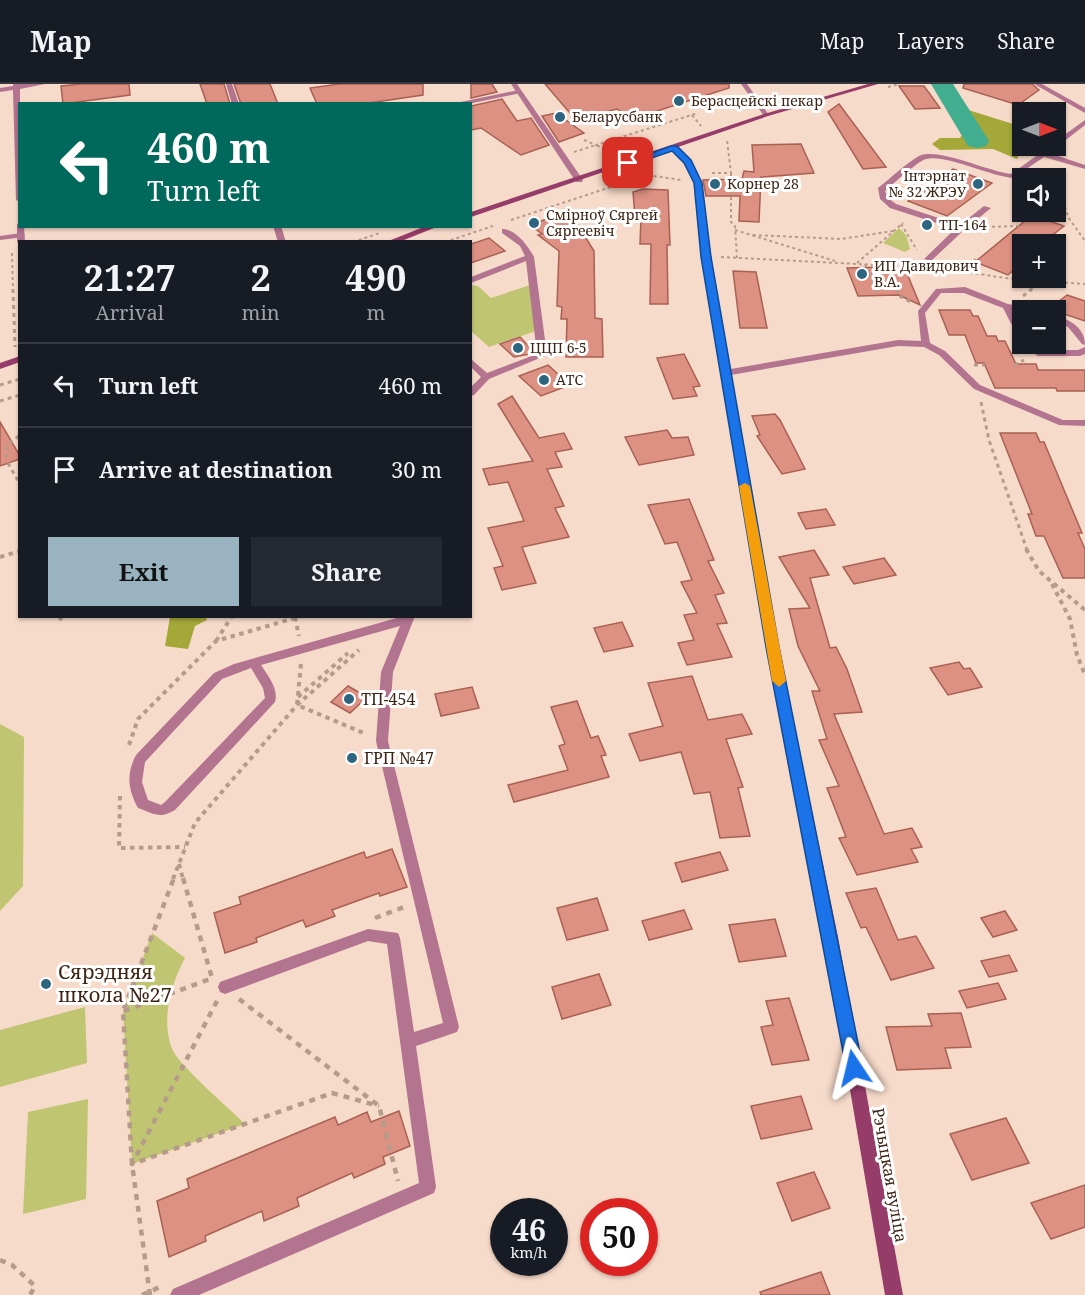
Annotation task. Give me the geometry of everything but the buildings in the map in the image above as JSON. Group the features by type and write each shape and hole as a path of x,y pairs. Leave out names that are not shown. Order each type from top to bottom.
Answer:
{"main road":[{"path":"472,215 766,115 875,84"},
{"name":"Рэчыцкая вуліца","path":"674,148 688,162 698,183 706,257 777,670 831,937 894,1295"},
{"path":"396,240 429,228"},
{"path":"0,366 17,355"}],"street":[{"path":"0,90 42,84"},
{"path":"229,84 235,102"},
{"path":"514,84 579,180"},
{"path":"744,84 766,115"},
{"path":"1037,84 1085,111"},
{"path":"16,86 18,143"},
{"path":"465,102 519,92"},
{"path":"1066,137 1085,123"},
{"path":"961,228 893,206 884,199 881,190 922,157 942,157 1000,175 1013,176 1041,156"},
{"path":"1045,156 1085,168"},
{"path":"928,259 961,228 987,208"},
{"path":"902,223 912,212"},
{"path":"472,392 486,377 542,355 530,258 523,245 505,231"},
{"path":"0,238 19,235"},
{"path":"472,280 530,258"},
{"path":"926,344 921,313 939,291 965,290 1012,307"},
{"path":"1006,306 1012,318"},
{"path":"1066,323 1071,325 1085,342"},
{"path":"725,373 898,343 926,344 942,353 976,387 1062,423 1085,423"},
{"path":"1066,353 1080,353 1085,350"},
{"path":"472,363 486,377"},
{"path":"254,663 269,688 271,699 170,806 162,811 143,804 135,787 134,772 140,759 218,676 234,668 409,618"},
{"path":"409,618 387,672 382,741 452,1027 409,1041"},
{"path":"175,1288 428,1187 393,938 368,934 225,987"}],"path":[{"path":"572,152 698,113"},
{"path":"693,132 704,128"},
{"path":"584,140 617,156"},
{"path":"726,140 731,173 731,222 735,230 737,258"},
{"path":"1043,156 1054,170 1068,217 1085,241"},
{"path":"640,171 647,175"},
{"path":"712,173 731,173"},
{"path":"507,221 647,175 681,178 682,190"},
{"path":"857,263 902,223 917,251 928,259"},
{"path":"451,240 498,224"},
{"path":"961,228 1019,226"},
{"path":"735,230 839,262"},
{"path":"753,235 844,238 874,236 892,231"},
{"path":"717,257 922,267"},
{"path":"979,259 934,268 1012,278"},
{"path":"865,264 877,293"},
{"path":"869,273 889,273 899,296 915,303"},
{"path":"1066,282 1085,284"},
{"path":"874,286 894,286"},
{"path":"1023,300 1023,296 1032,288"},
{"path":"17,355 18,295"},
{"path":"0,385 18,380"},
{"path":"976,387 989,440 1024,546 1039,571 1085,610"},
{"path":"0,401 18,395"},
{"path":"6,458 7,445 18,437"},
{"path":"8,463 18,480"},
{"path":"0,557 18,551"},
{"path":"1050,581 1070,619 1077,655 1085,675"},
{"path":"216,641 231,618"},
{"path":"295,618 302,649 297,705"},
{"path":"150,1293 132,1164 123,1011 195,823 297,705 366,643 356,646 298,697"},
{"path":"297,705 382,741"},
{"path":"178,863 212,979 379,1106 398,1182 388,1187"},
{"path":"132,1164 182,1062 225,987"},
{"path":"132,1164 332,1093 379,1106"},
{"path":"0,1260 12,1265 35,1286 30,1295"},
{"path":"142,1295 175,1288"}],"green space":[{"path":"899,228 906,235 910,249 905,252 883,243"},
{"path":"472,285 478,286 491,298 530,285 539,330 489,347 472,332"},
{"path":"0,724 24,737 23,886 0,911"},
{"path":"152,933 185,958 175,979 167,1016 169,1040 173,1051 195,1077 245,1124 132,1164 123,1011"},
{"path":"85,1007 87,1063 0,1087 0,1030"},
{"path":"88,1099 86,1199 23,1214 28,1112"}],"shaded area":[{"path":"965,109 1012,124 1012,156 1018,156 1017,159 993,149 940,150 932,144 940,138 960,138 963,133 953,113"},
{"path":"170,618 206,618 207,620 195,626 188,649 165,646"}],"waterway":[{"path":"942,84 977,141"}],"slow traffic":[{"path":"745,486 779,681"}],"place":[{"name":"Берасцейскі пекар","path":"679,101"},
{"name":"Беларусбанк","path":"560,117"},
{"name":"Корнер 28","path":"715,184"},
{"name":"Інтэрнат № 32 ЖРЭУ","path":"978,184"},
{"name":"Смірноў Сяргей Сяргеевіч","path":"534,223"},
{"name":"ТП-164","path":"927,225"},
{"name":"ИП Давидович В.А.","path":"862,274"},
{"name":"ЦЦП 6-5","path":"518,348"},
{"name":"АТС","path":"544,380"},
{"name":"ТП-454","path":"349,699"},
{"name":"ГРП №47","path":"352,758"},
{"name":"Сярэдняя школа №27","path":"46,984"}],"route":[{"path":"628,163 674,148 682,154 693,169 698,183 706,257 772,647 831,937 854,1068"}]}
